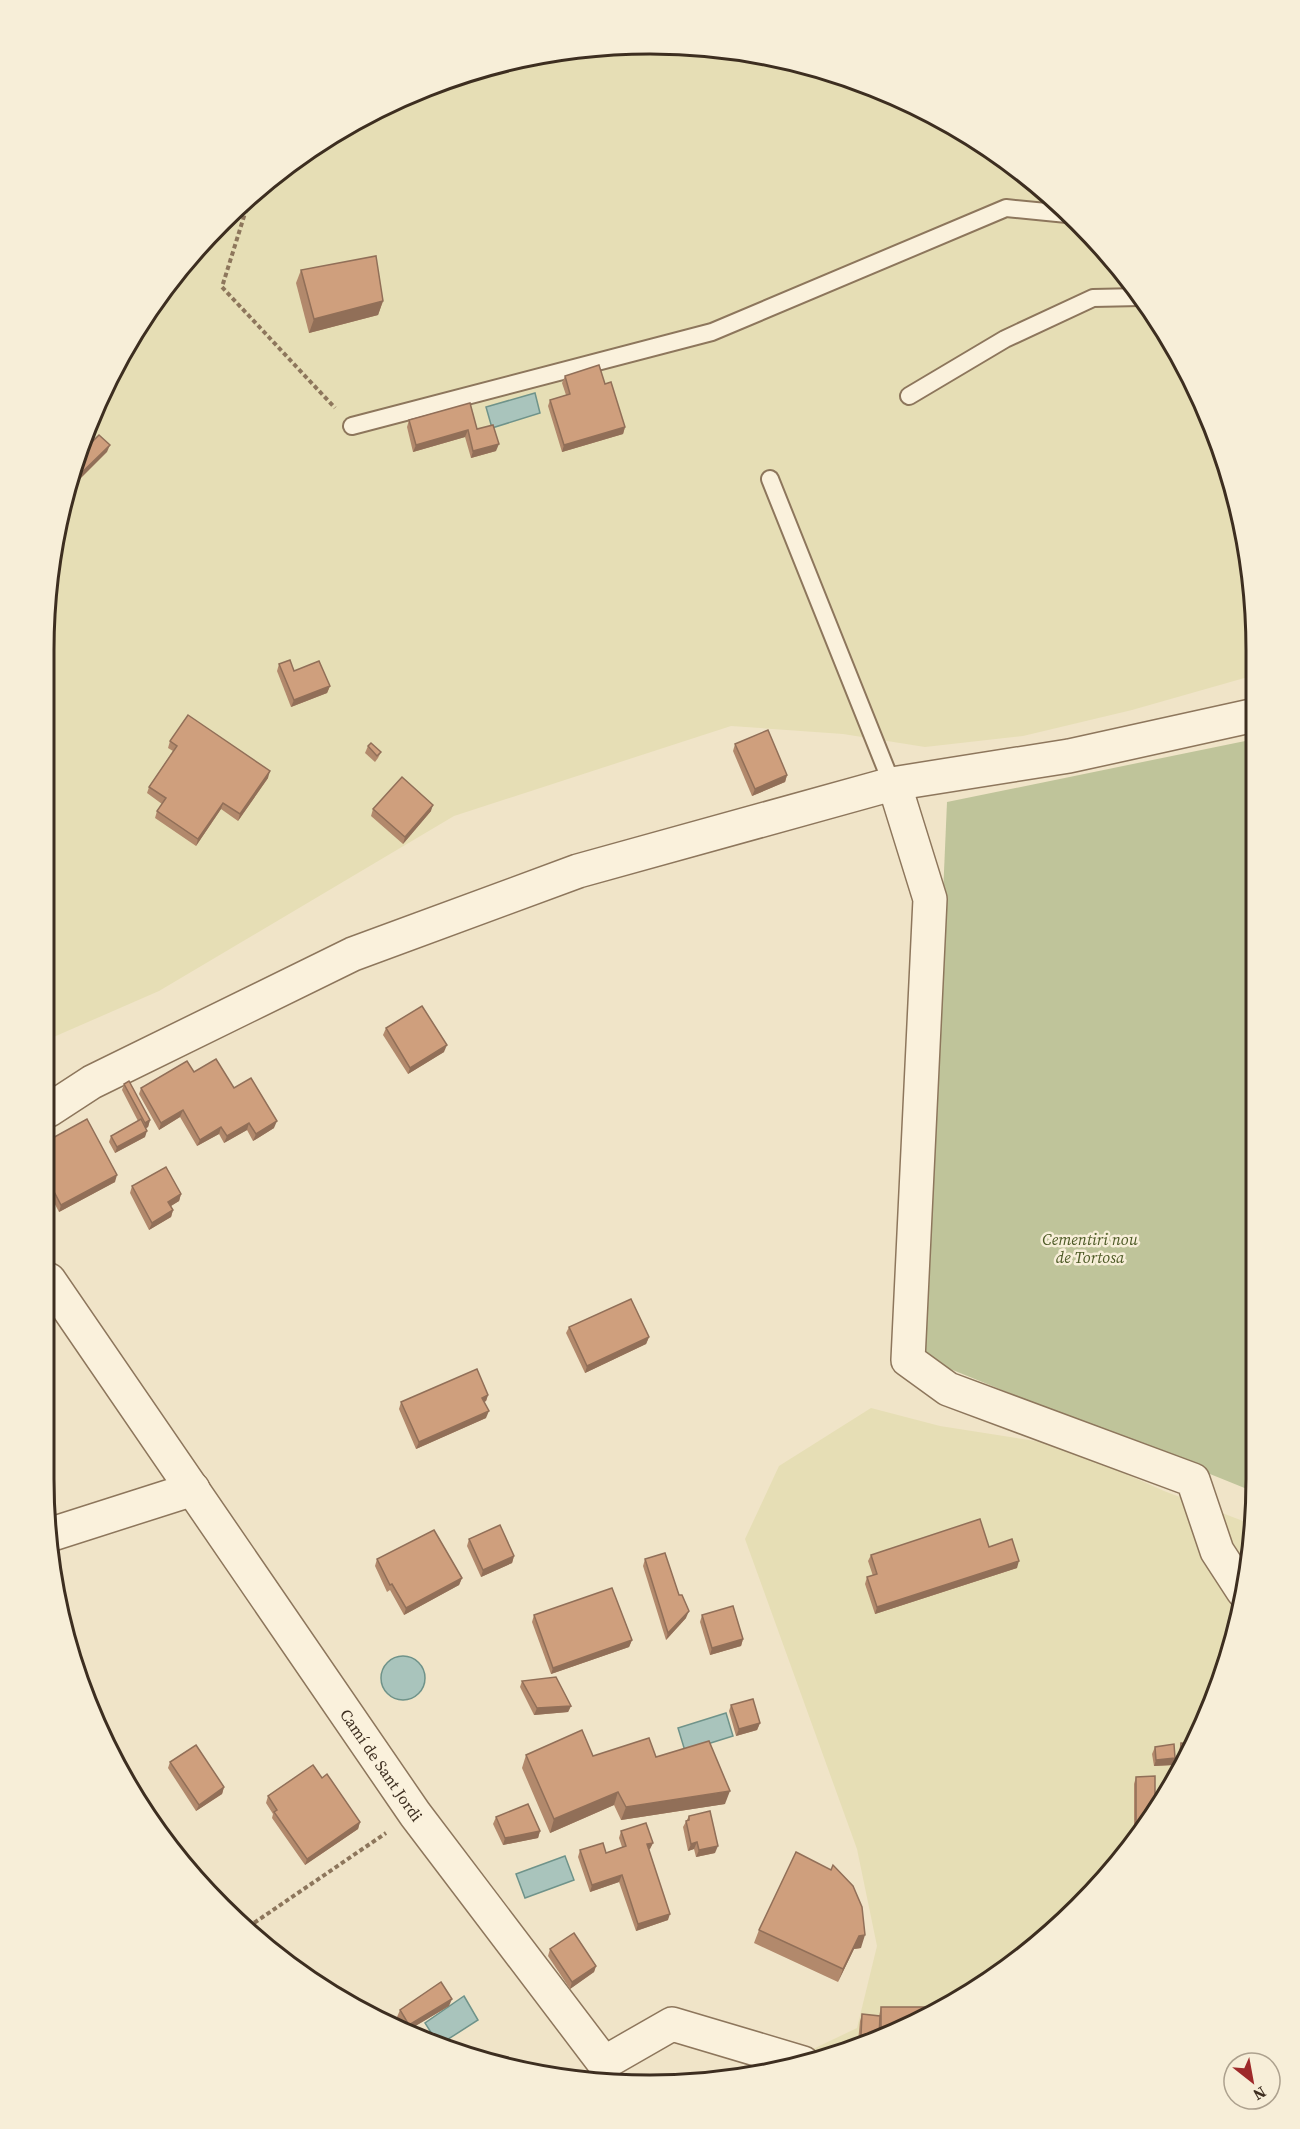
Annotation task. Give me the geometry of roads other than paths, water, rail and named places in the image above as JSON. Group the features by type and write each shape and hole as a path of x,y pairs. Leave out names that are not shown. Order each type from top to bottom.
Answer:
{"street":[{"path":"54,1107 92,1082 353,954 578,871 892,784 1069,756 1246,717"},
{"path":"892,784 898,796 930,899 908,1360 948,1389 1193,1480 1217,1551 1237,1582"},
{"name":"Camí de Sant Jordi","path":"54,1287 415,1814 603,2072 672,2024 788,2059"},
{"path":"57,1533 193,1490"}],"lane":[{"path":"352,426 712,332 1006,208 1054,213"},
{"path":"909,396 1005,339 1093,298 1130,297"},
{"path":"770,479 892,784"}],"water":[{"path":"535,393 540,413 492,428 486,407"},
{"path":"403,1656 418,1663 425,1678 418,1693 403,1700 388,1693 381,1678 388,1663"},
{"path":"726,1713 733,1736 685,1751 678,1728"},
{"path":"565,1856 574,1880 525,1898 516,1874"},
{"path":"464,1996 478,2020 448,2039 432,2033 425,2023"}],"park label":[{"name":"Cementiri nou de Tortosa","path":"1090,1248"}]}
